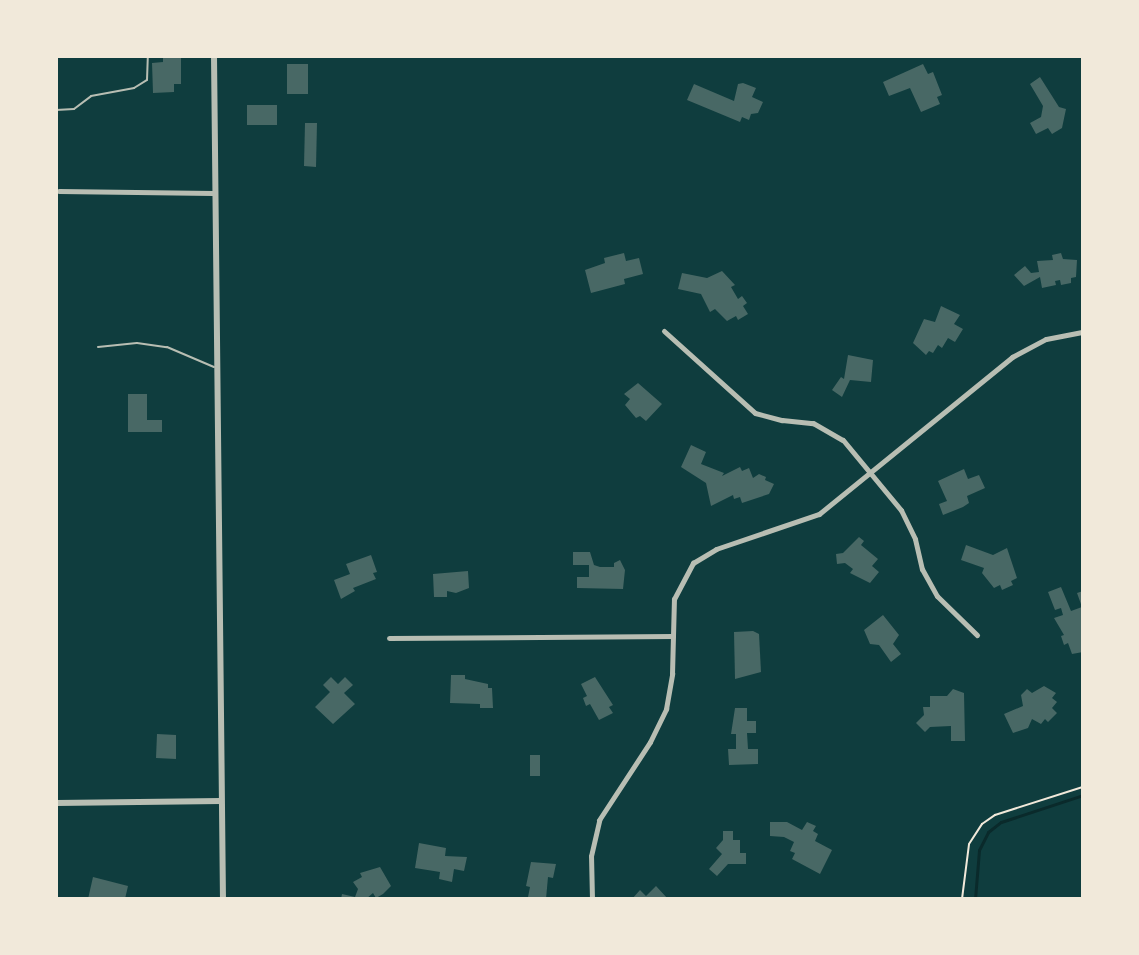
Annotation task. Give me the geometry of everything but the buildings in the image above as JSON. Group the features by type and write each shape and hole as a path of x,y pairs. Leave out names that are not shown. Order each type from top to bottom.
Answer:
{"street":[{"path":"214,56 213,193 223,899"},
{"path":"59,191 213,193"},
{"path":"664,331 744,406 767,418 824,427 843,440 909,524 923,570 937,596 977,635"},
{"path":"592,899 594,838 607,804 650,742 663,717 670,693 674,599 693,563 716,549 819,514 1012,357 1046,339 1083,332"},
{"path":"389,638 673,636"},
{"path":"56,803 221,801"}],"lane":[{"path":"56,110 74,109 91,96 134,88 147,80 148,56"},
{"path":"98,347 137,343 167,347 215,367"}],"path":[{"path":"962,899 969,844 982,824 995,815 1083,787"}],"waterway":[{"path":"975,899 979,850 988,832 1001,822 1083,795"}]}
